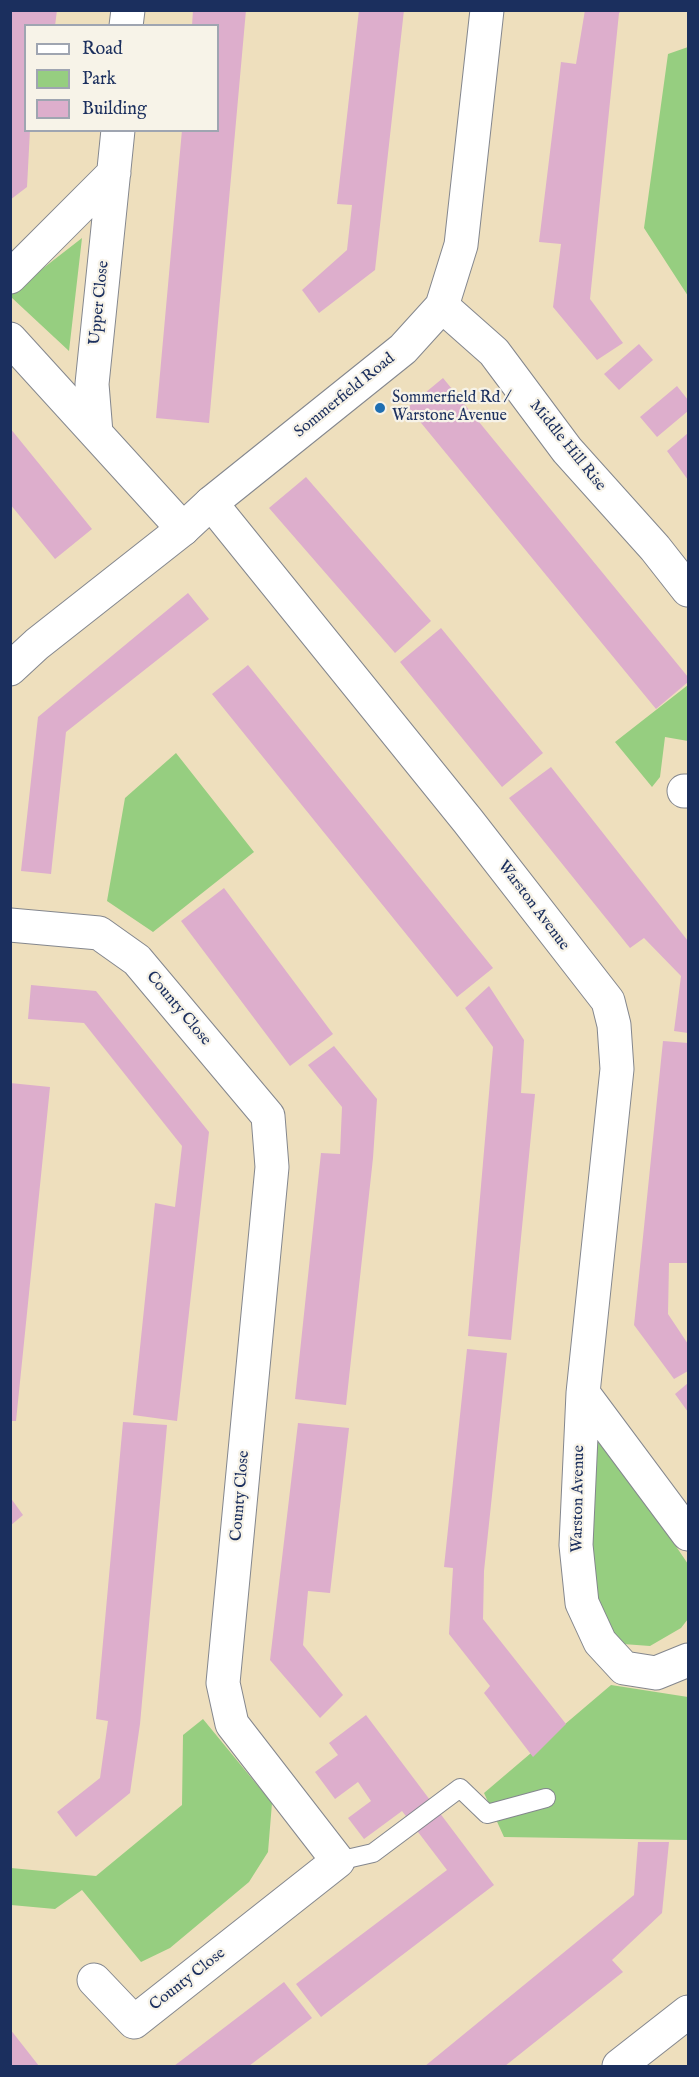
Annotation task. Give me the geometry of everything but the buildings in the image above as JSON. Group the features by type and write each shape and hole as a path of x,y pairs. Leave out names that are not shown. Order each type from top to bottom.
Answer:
{"street":[{"name":"Sommerfield Road","path":"10,669 37,644 183,529 211,503 403,349 442,306 461,244 487,10"},
{"name":"Upper Close","path":"96,433 92,384 118,132"},
{"path":"10,277 114,173"},
{"name":"Middle Hill Rise","path":"442,306 494,352 567,450 655,548 688,590"},
{"path":"10,339 183,529"},
{"name":"Warston Avenue","path":"211,503 468,821 608,1001 614,1025 617,1069 583,1393 576,1545 582,1603 600,1642 624,1668 656,1673 688,1660"},
{"name":"County Close","path":"10,925 99,933 137,960 268,1116 272,1167 223,1683 232,1724 338,1861 134,2022 94,1980"},
{"path":"583,1393 688,1534"},
{"path":"619,2067 688,2012"}],"lane":[{"path":"338,1861 373,1852 460,1788 487,1814 546,1798"}],"green space":[{"path":"688,47 688,296 644,228 668,54"},
{"path":"82,238 69,351 10,294"},
{"path":"688,685 688,741 665,737 660,777 652,787 615,742"},
{"path":"176,753 254,852 153,932 107,901 125,798"},
{"path":"600,1434 688,1564 688,1619 681,1628 650,1646 623,1644 587,1603 584,1450"},
{"path":"611,1685 688,1697 688,1840 504,1837 484,1793"},
{"path":"203,1719 272,1803 268,1852 249,1882 170,1948 141,1962 82,1890 55,1909 11,1905 11,1868 96,1876 182,1805 183,1735"}],"place":[{"name":"Sommerfield Rd / Warstone Avenue","path":"380,408"}]}
